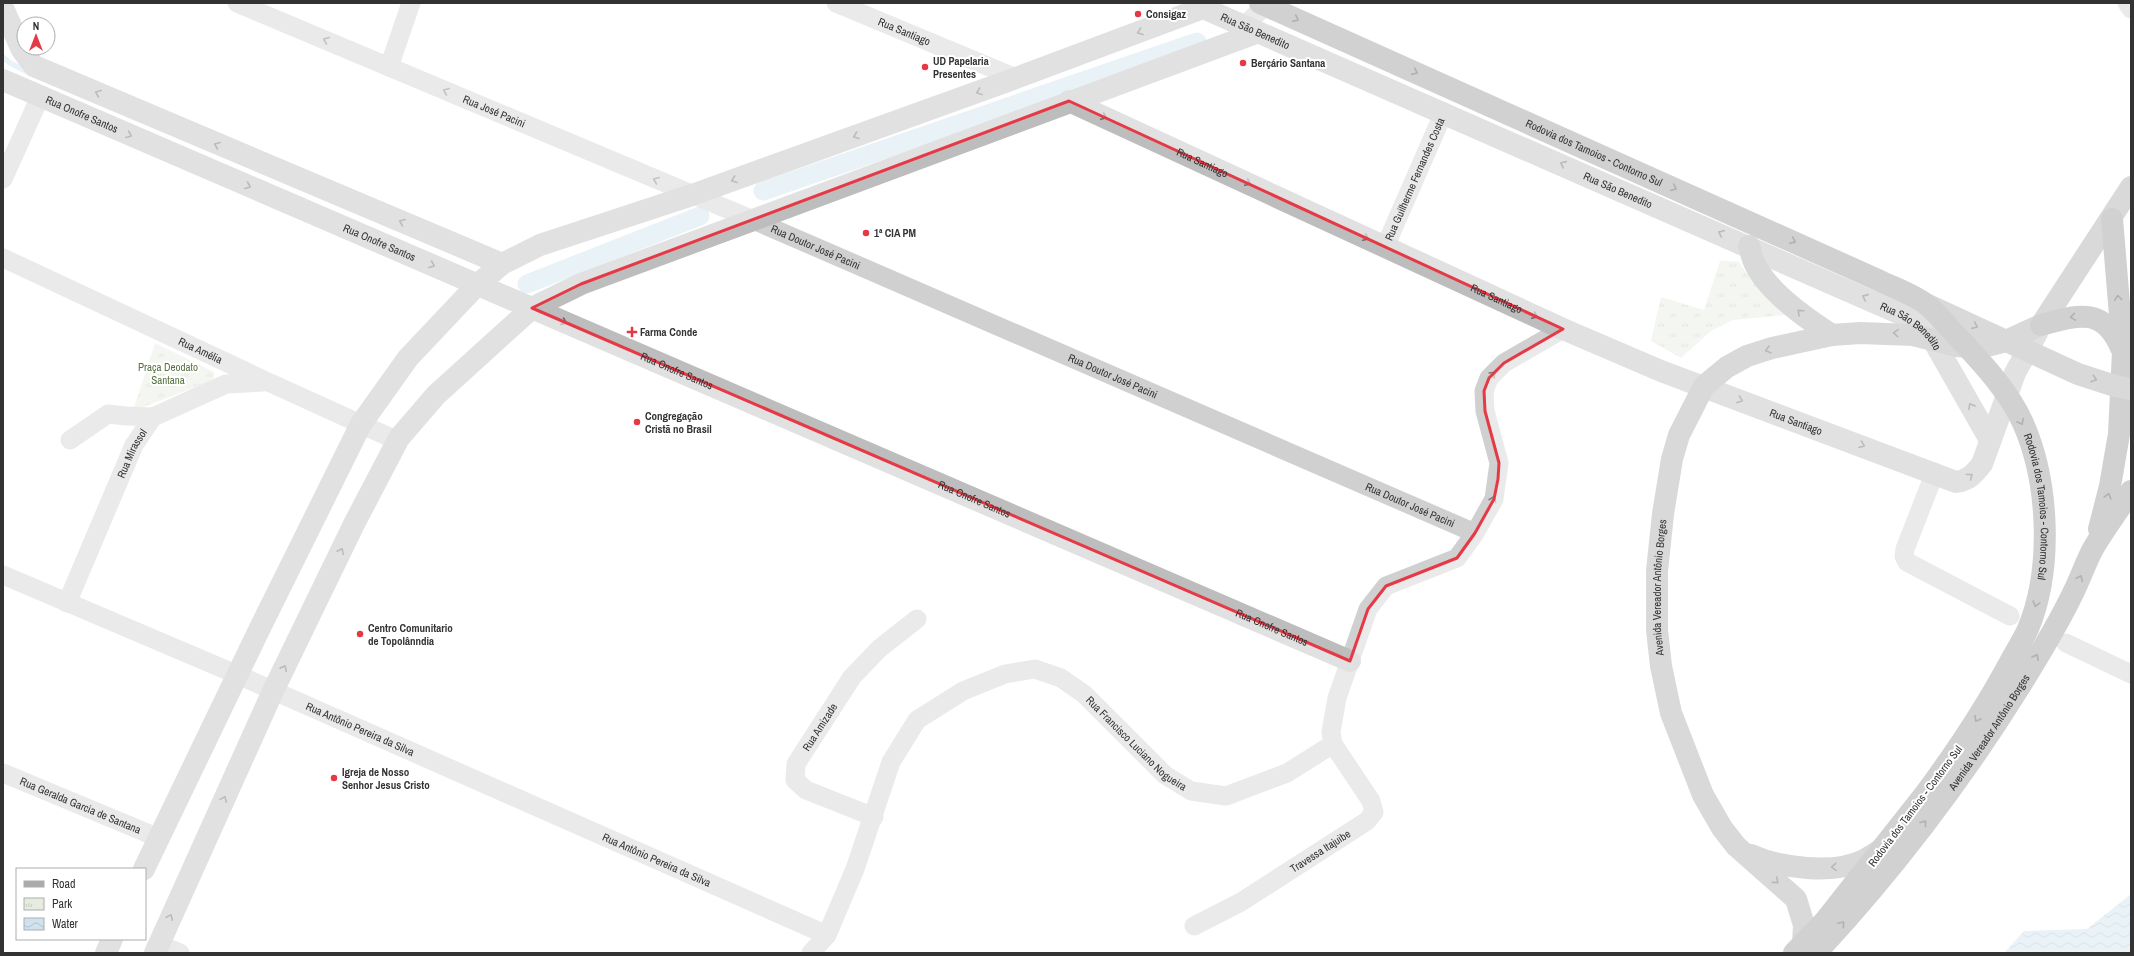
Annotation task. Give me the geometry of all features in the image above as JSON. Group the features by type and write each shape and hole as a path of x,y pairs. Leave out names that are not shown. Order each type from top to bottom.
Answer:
{"highway":[{"name":"Rodovia dos Tamoios - Contorno Sul","path":"1260,3 1878,280 1927,305 1988,371 2004,392 2022,422 2032,446 2040,483 2044,546 2040,586 2028,629 1965,739 1928,790 1824,922 1805,950"},
{"path":"2094,547 2110,486 2119,434 2123,351 2112,219"},
{"path":"2041,326 2074,316 2087,316 2102,321 2110,327 2123,351"},
{"name":"Avenida Vereador Antônio Borges","path":"1805,950 1889,868 1949,791 2017,691 2074,592 2094,547 2131,491"}],"main road":[{"path":"1704,386 1727,367 1747,356 1832,335 1896,333 1957,346 1979,348 2006,341 2041,326 2112,219 2131,187"},
{"path":"1749,246 1755,266 1765,281 1806,318 1832,335"},
{"name":"Rodovia dos Tamoios - Contorno Sul","path":"1927,305 2078,374 2115,386 2131,389"},
{"name":"Avenida Vereador Antônio Borges","path":"1704,386 1679,435 1672,460 1663,514 1657,571 1657,630 1661,666 1671,713 1703,795 1722,828 1736,846 1796,900 1804,925 1805,950"},
{"path":"1736,846 1766,862 1812,868 1843,866 1863,861 1883,848"}],"street":[{"name":"Rua José Pacini","path":"238,3 751,219"},
{"path":"389,67 411,3"},
{"name":"Rua Santiago","path":"836,3 1016,78"},
{"path":"180,953 156,948 273,691 354,524 398,441 436,395 532,308 581,284 1069,101 1249,30 1268,3"},
{"path":"2127,3 2131,9"},
{"path":"144,868 361,424 408,358 477,285 502,264 540,245 692,195 1016,78 1196,6"},
{"name":"Rua São Benedito","path":"1196,6 1249,30 1444,112 1903,315 1922,328 1933,340 1990,440"},
{"path":"3,8 22,50 34,66 502,264"},
{"name":"Rua Onofre Santos","path":"3,80 1350,661"},
{"path":"3,179 40,97"},
{"name":"Rua Santiago","path":"1069,101 1563,329 1661,370 1934,472 1956,482 1966,480 1973,475 1982,464 2015,373 2041,326"},
{"name":"Rua Guilherme Fernandes Costa","path":"1385,247 1444,112"},
{"name":"Rua Doutor José Pacini","path":"751,219 1475,533"},
{"name":"Rua Amélia","path":"3,258 398,441"},
{"path":"1333,744 1331,732 1337,698 1368,609 1386,586 1456,558 1475,533 1494,499 1498,479 1498,463 1485,411 1484,391 1489,378 1504,363 1563,329"},
{"name":"Rua Mirassol","path":"67,603 134,445 153,417 226,384 266,381"},
{"path":"70,440 108,414 153,417"},
{"path":"1934,472 1909,536 1904,556 1907,562 2010,616"},
{"name":"Rua Antônio Pereira da Silva","path":"3,575 238,675 826,934"},
{"name":"Rua Amizade","path":"874,817 806,790 795,780 796,764 852,677 880,648 917,619"},
{"path":"2066,643 2131,674"},
{"name":"Rua Francisco Luciano Nogueira","path":"811,953 826,934 856,869 891,762 917,720 963,691 1005,674 1035,669 1061,678 1084,694 1165,775 1191,791 1226,796 1287,772 1333,744"},
{"name":"Travessa Itajuibe","path":"1194,926 1241,902 1367,821 1374,812 1371,800 1333,744"},
{"name":"Rua Geralda Garcia de Santana","path":"3,772 159,838"},
{"path":"106,953 112,940"}],"highlighted area":[{"path":"1069,101 1563,329 1504,363 1489,378 1484,391 1485,411 1499,463 1498,479 1494,499 1475,533 1457,558 1386,586 1368,609 1350,661 532,308 581,284"}],"green space":[{"path":"1720,261 1738,261 1750,277 1771,297 1796,314 1733,320 1711,331 1681,358 1651,341 1661,297 1704,310"},
{"name":"Praça Deodato Santana","path":"155,343 214,372 214,380 133,411"}],"water":[{"path":"2131,894 2131,953 2004,953 2024,931 2087,929"}],"waterway":[{"path":"763,191 1197,42"},
{"path":"3,57 10,63 28,72"},
{"path":"527,284 700,216"}],"place":[{"name":"Consigaz","path":"1138,14"},
{"name":"Berçário Santana","path":"1243,63"},
{"name":"UD Papelaria Presentes","path":"925,67"},
{"name":"1ª CIA PM","path":"866,233"},
{"name":"Farma Conde","path":"632,332"},
{"name":"Congregação Cristã no Brasil","path":"637,422"},
{"name":"Centro Comunitario de Topolânndia","path":"360,634"},
{"name":"Igreja de Nosso Senhor Jesus Cristo","path":"334,778"}]}
